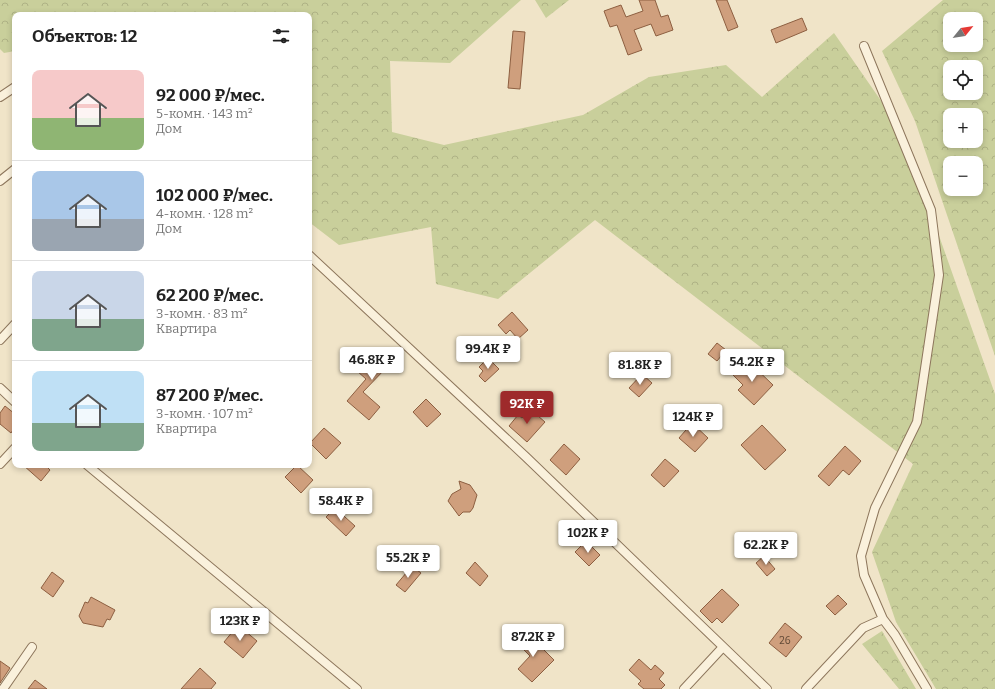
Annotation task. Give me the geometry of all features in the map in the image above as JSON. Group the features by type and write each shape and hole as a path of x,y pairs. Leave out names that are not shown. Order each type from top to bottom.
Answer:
{"street":[{"path":"864,46 930,210 938,275 917,422 875,508 861,556 864,575 882,619 895,635 927,689"},
{"path":"0,97 12,88"},
{"path":"0,181 12,171"},
{"path":"312,258 526,457 767,689"},
{"path":"0,340 12,327"},
{"path":"0,388 12,399"},
{"path":"0,464 12,451"},
{"path":"91,468 357,689"},
{"path":"806,689 863,628 882,619"},
{"path":"3,689 32,647"},
{"path":"684,689 723,647"}],"green space":[{"path":"0,0 521,0 450,63 390,61 392,132 444,145 583,115 649,77 726,65 762,97 834,33 902,131 995,394 995,689 936,689 896,622 872,552 913,464 595,220 498,299 436,284 431,227 339,245 312,224 312,12 12,12 12,52 4,53 0,49"},
{"path":"535,0 569,0 546,18"},
{"path":"943,0 995,0 995,356 915,121 882,51"},
{"path":"882,631 916,689 899,689 862,644"}],"building":[{"path":"639,0 655,0 661,17 668,15 673,30 656,36 651,24 634,30 642,50 628,55 617,25 610,27 604,11 621,5 626,17 643,11"},
{"path":"716,0 727,0 738,27 728,31"},
{"path":"802,18 807,30 776,43 771,30"},
{"path":"513,31 525,32 520,89 508,88"},
{"path":"512,312 528,330 518,339 510,330 506,334 498,325"},
{"path":"717,343 726,350 717,361 708,354"},
{"path":"385,348 401,363 391,373 386,368 363,392 380,407 369,420 347,401 366,379 357,371 374,353 378,356"},
{"path":"488,358 499,369 485,382 479,376 483,371 479,367"},
{"path":"747,360 773,385 754,405 738,390 743,385 733,375"},
{"path":"642,374 652,383 639,397 629,388"},
{"path":"426,399 441,414 427,427 413,412"},
{"path":"5,406 12,412 11,433 0,424 0,413"},
{"path":"530,409 545,422 527,442 509,426 518,415 522,418"},
{"path":"692,423 708,438 695,452 679,438"},
{"path":"762,425 786,450 765,470 741,445"},
{"path":"324,428 341,443 326,459 312,445 312,441"},
{"path":"564,444 580,459 566,475 550,460"},
{"path":"845,446 861,461 849,475 843,470 829,486 818,476"},
{"path":"665,459 679,471 664,487 651,475"},
{"path":"26,468 48,468 50,470 41,481"},
{"path":"294,468 300,468 313,480 301,493 285,477"},
{"path":"459,481 470,485 477,495 473,508 470,512 463,512 459,516 448,501 452,494 461,489"},
{"path":"335,508 355,526 346,536 326,517"},
{"path":"586,541 600,555 589,566 575,552"},
{"path":"764,556 775,569 767,576 756,563"},
{"path":"475,562 488,576 480,586 466,573"},
{"path":"412,566 421,573 405,592 396,585"},
{"path":"52,572 64,581 53,597 41,588"},
{"path":"722,589 739,605 722,623 717,618 712,623 700,611"},
{"path":"838,595 847,604 835,615 826,606"},
{"path":"91,597 115,610 110,620 107,619 103,627 83,623 79,616 85,602 88,603"},
{"path":"785,623 802,637 786,657 769,643"},
{"path":"238,625 257,641 243,658 224,642"},
{"path":"526,632 554,660 532,682 518,669 530,656 516,642"},
{"path":"639,659 651,670 655,665 664,673 659,679 665,685 661,689 644,689 638,684 641,681 629,670"},
{"path":"0,661 10,668 0,683"},
{"path":"200,668 216,683 211,689 181,689"},
{"path":"35,680 47,689 28,689"}]}
